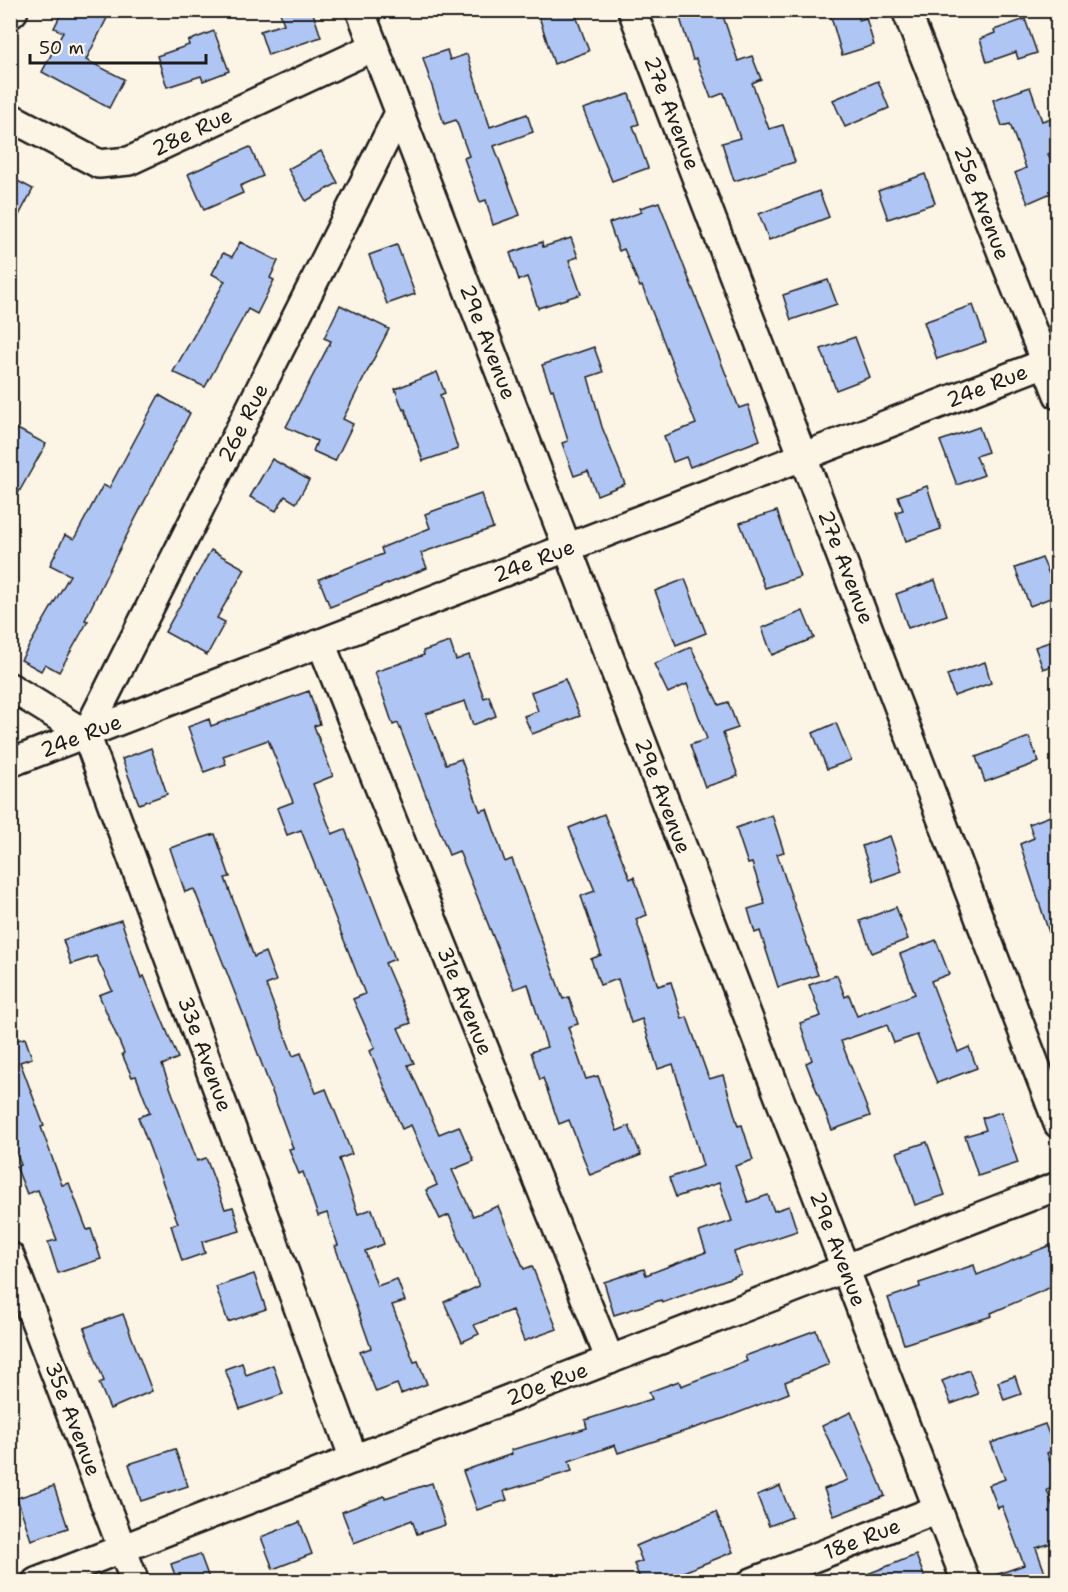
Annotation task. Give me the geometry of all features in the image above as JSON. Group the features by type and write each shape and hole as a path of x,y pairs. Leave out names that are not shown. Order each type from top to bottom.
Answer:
{"street":[{"name":"29e Avenue","path":"360,10 966,1581"},
{"name":"27e Avenue","path":"632,10 1058,1124"},
{"name":"25e Avenue","path":"906,10 1051,361 1058,395"},
{"name":"28e Rue","path":"10,117 99,164 129,161 374,47"},
{"name":"26e Rue","path":"86,734 399,113"},
{"name":"24e Rue","path":"10,763 1051,361"},
{"name":"31e Avenue","path":"321,643 610,1360"},
{"path":"10,687 86,734"},
{"name":"33e Avenue","path":"86,734 354,1459"},
{"name":"20e Rue","path":"36,1581 1058,1186"},
{"name":"35e Avenue","path":"10,1256 135,1581"},
{"name":"18e Rue","path":"752,1581 938,1509"}],"building":[{"path":"63,10 111,10 86,60 124,79 109,108 42,72 63,32 54,28"},
{"path":"279,10 312,10 321,37 268,55 260,31 284,24"},
{"path":"537,10 574,10 589,51 554,64"},
{"path":"703,10 721,10 738,61 752,56 761,79 752,83 769,129 783,125 795,162 734,181 722,143 740,138 724,93 711,98 696,59 693,60 680,18"},
{"path":"829,10 856,10 859,20 866,18 874,45 842,55"},
{"path":"1025,19 1037,53 1018,59 1016,52 987,62 980,39 995,33 994,30"},
{"path":"214,31 229,71 203,81 201,76 167,87 157,56 189,45 188,41"},
{"path":"447,50 450,60 467,54 490,127 527,114 533,132 494,146 520,215 493,225 486,200 480,202 464,158 469,156 456,120 444,124 423,58"},
{"path":"878,81 889,108 845,127 833,100"},
{"path":"1030,87 1042,121 1058,116 1058,151 1048,154 1058,178 1058,190 1028,203 1015,173 1026,168 1010,124 1002,126 993,100"},
{"path":"629,94 639,124 633,126 648,168 612,181 583,109"},
{"path":"250,147 263,176 240,186 243,193 204,210 188,174"},
{"path":"321,151 338,183 306,201 288,169"},
{"path":"925,174 935,203 888,219 878,191"},
{"path":"10,177 33,189 10,232"},
{"path":"819,191 829,217 769,240 759,214"},
{"path":"659,202 739,408 748,405 760,440 690,467 686,457 673,462 664,436 696,424 642,286 640,287 624,249 619,251 609,223 642,212 640,208"},
{"path":"571,238 578,257 569,260 581,294 538,308 527,277 519,280 510,253 542,242 543,247"},
{"path":"240,242 278,261 270,278 274,280 257,314 248,309 205,387 173,372 225,281 212,274 223,253 232,257"},
{"path":"397,245 415,294 387,304 369,255"},
{"path":"828,280 837,304 791,320 783,295"},
{"path":"340,305 389,329 343,419 353,424 335,461 313,451 317,441 286,427 331,341 324,338"},
{"path":"973,305 986,342 937,359 924,322"},
{"path":"855,337 870,377 836,390 821,349"},
{"path":"594,347 603,372 588,377 602,427 625,484 597,495 588,471 574,476 562,443 568,441 553,389 551,390 542,365"},
{"path":"437,372 445,393 440,395 458,449 423,461 405,409 403,410 395,389"},
{"path":"159,395 190,413 112,564 85,620 88,621 59,672 45,664 41,671 21,660 70,575 50,565 65,535 74,539 103,485 109,488"},
{"path":"10,425 46,444 10,508"},
{"path":"979,427 988,452 976,456 984,475 957,485 940,441"},
{"path":"272,459 309,480 296,503 285,496 276,511 250,497"},
{"path":"927,486 941,529 906,541 896,512 903,510 898,496"},
{"path":"481,494 493,528 421,553 427,568 330,607 319,579 383,554 381,548 430,528 425,514"},
{"path":"777,511 800,577 765,588 740,523"},
{"path":"211,550 245,569 217,618 225,622 207,655 165,632"},
{"path":"1042,558 1049,574 1058,571 1058,595 1030,606 1015,568"},
{"path":"685,579 706,633 676,645 655,591"},
{"path":"935,580 947,615 908,628 896,594"},
{"path":"803,611 814,638 772,655 762,628"},
{"path":"1058,639 1058,664 1043,669 1035,647"},
{"path":"450,642 456,660 469,655 484,698 489,696 496,716 473,725 465,701 426,714 446,764 461,759 480,811 487,809 505,862 512,859 563,999 569,997 578,1024 568,1027 586,1079 598,1076 617,1131 629,1126 641,1155 590,1175 569,1120 559,1124 543,1078 540,1080 531,1052 547,1047 528,984 514,989 459,851 449,855 398,723 393,725 375,672 424,655 423,651"},
{"path":"691,647 719,705 728,702 738,728 723,733 738,776 705,787 690,745 707,739 687,684 668,693 654,664"},
{"path":"985,662 991,683 954,696 947,675"},
{"path":"565,679 580,716 532,734 524,716 538,711 531,692"},
{"path":"309,691 320,724 314,726 333,776 313,784 332,834 345,829 395,959 385,963 411,1023 398,1028 414,1063 408,1065 439,1134 459,1126 474,1161 452,1170 473,1216 498,1206 524,1269 532,1266 557,1329 524,1341 512,1310 474,1325 479,1334 462,1342 444,1302 479,1286 449,1215 440,1219 426,1190 437,1185 411,1125 402,1129 370,1051 375,1048 353,999 365,994 301,830 287,835 277,808 293,802 268,740 223,756 226,764 204,772 188,727 209,719 211,726"},
{"path":"836,723 851,760 827,769 813,733"},
{"path":"1029,737 1039,762 985,782 976,757"},
{"path":"151,748 167,794 139,804 122,759"},
{"path":"604,814 630,879 634,877 647,915 636,919 658,986 671,982 682,1019 687,1017 709,1079 723,1075 738,1126 742,1125 753,1160 735,1166 748,1202 768,1195 774,1211 789,1206 797,1231 734,1252 741,1274 662,1303 661,1300 614,1315 604,1282 644,1269 646,1275 706,1252 699,1232 732,1221 719,1183 676,1197 669,1178 703,1166 673,1064 658,1069 642,1019 631,1023 618,979 600,985 591,959 601,955 581,896 595,891 569,828"},
{"path":"772,815 784,852 777,854 818,975 778,987 760,931 755,933 748,909 765,904 752,863 748,864 736,828"},
{"path":"1053,815 1058,827 1058,950 1055,951 1020,844 1034,838 1029,824"},
{"path":"215,834 230,877 225,878 254,957 265,952 276,981 266,985 293,1056 301,1053 316,1093 326,1089 352,1154 339,1159 358,1214 372,1209 384,1244 365,1251 377,1286 397,1279 405,1301 392,1305 414,1362 418,1361 427,1384 401,1394 397,1384 376,1392 360,1352 371,1348 335,1246 338,1245 327,1213 318,1216 303,1172 299,1174 289,1149 293,1148 194,889 185,892 170,848"},
{"path":"890,836 902,871 874,881 862,846"},
{"path":"896,907 908,939 872,953 860,921"},
{"path":"121,920 141,978 144,976 178,1058 162,1065 197,1161 206,1158 225,1209 233,1207 240,1231 202,1242 205,1253 182,1261 171,1225 178,1223 138,1117 150,1113 136,1076 132,1077 122,1054 124,1053 99,995 112,990 96,956 71,964 63,940"},
{"path":"936,940 949,974 931,981 958,1052 969,1047 977,1068 937,1083 917,1035 894,1043 887,1025 841,1041 870,1116 832,1130 806,1063 812,1060 800,1023 821,1016 809,985 837,975 845,997 849,995 857,1016 915,994 900,954"},
{"path":"25,1038 32,1058 20,1062 44,1126 41,1127 62,1185 69,1183 87,1230 91,1229 101,1259 58,1273 48,1242 57,1240 38,1190 27,1194 16,1166 21,1165 10,1138 10,1042"},
{"path":"1001,1112 1018,1163 978,1176 965,1136 986,1130 982,1118"},
{"path":"927,1142 945,1195 915,1205 897,1152"},
{"path":"1058,1242 1058,1284 991,1313 992,1316 904,1344 888,1298 920,1287 919,1283 974,1265 977,1275"},
{"path":"254,1274 266,1309 228,1322 216,1287"},
{"path":"123,1314 152,1391 110,1409 99,1383 104,1381 84,1328"},
{"path":"816,1330 829,1364 785,1382 789,1393 725,1418 618,1453 615,1445 569,1461 572,1471 504,1491 507,1500 477,1510 463,1471 512,1454 511,1450 587,1428 585,1420 652,1399 649,1392 679,1381 681,1386 747,1361 745,1356"},
{"path":"242,1363 246,1375 273,1365 283,1394 240,1409 225,1369"},
{"path":"969,1370 978,1394 951,1404 942,1381"},
{"path":"1015,1376 1021,1394 1004,1400 998,1382"},
{"path":"851,1412 885,1496 834,1516 824,1489 848,1480 822,1426"},
{"path":"1045,1424 1055,1450 1047,1453 1058,1486 1047,1490 1058,1520 1058,1541 1036,1548 1048,1581 984,1581 984,1579 1024,1565 1002,1506 998,1508 989,1485 1005,1479 991,1443"},
{"path":"175,1449 188,1486 141,1501 129,1464"},
{"path":"432,1483 445,1525 417,1534 412,1520 354,1543 342,1512 384,1496 385,1498"},
{"path":"54,1486 68,1528 31,1540 17,1498"},
{"path":"780,1486 792,1517 769,1526 757,1495"},
{"path":"716,1512 733,1552 676,1575 678,1581 641,1581 634,1564 642,1561 636,1546"},
{"path":"300,1522 312,1554 273,1569 261,1537"},
{"path":"200,1554 210,1581 177,1581 171,1564"},
{"path":"916,1555 926,1581 852,1581 852,1580"}]}
